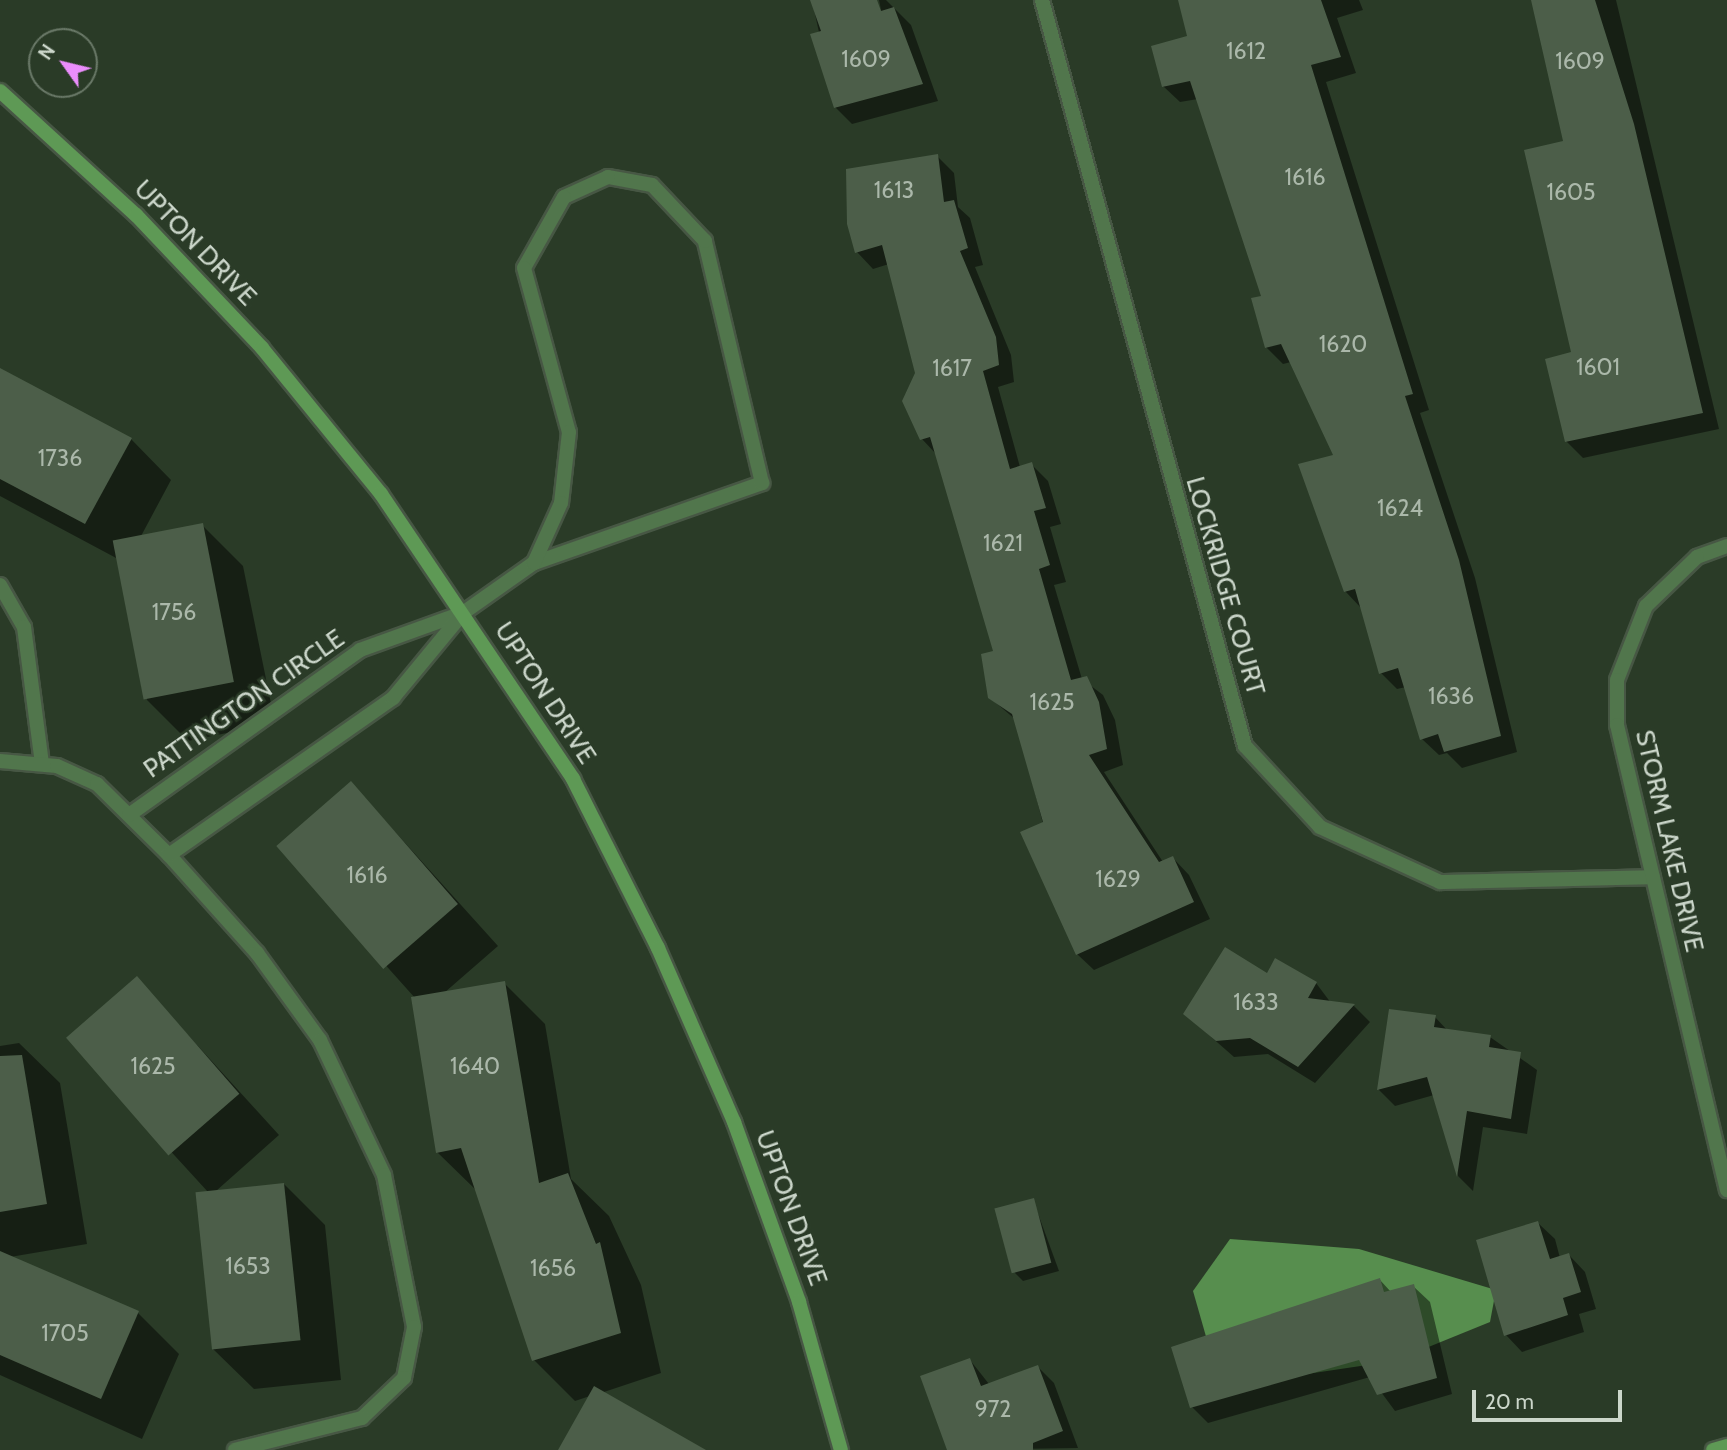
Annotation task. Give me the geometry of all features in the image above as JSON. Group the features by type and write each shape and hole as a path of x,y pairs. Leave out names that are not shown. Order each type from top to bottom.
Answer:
{"main road":[{"name":"UPTON DRIVE","path":"0,91 136,215 262,348 381,494 573,779 658,948 734,1122 799,1302 841,1450"},
{"path":"1713,1450 1727,1446"}],"street":[{"name":"LOCKRIDGE COURT","path":"1042,0 1245,746 1320,827 1440,882 1653,877"},
{"path":"169,855 393,698 463,613 534,563 762,483 705,241 652,185 608,177 564,197 524,268 569,432 561,503 534,563"},
{"name":"STORM LAKE DRIVE","path":"1727,546 1697,557 1660,588 1625,645 1617,680 1617,725 1727,1190"},
{"path":"0,585 24,627 42,763"},
{"name":"PATTINGTON CIRCLE","path":"129,815 360,650 463,613"},
{"path":"0,761 42,763 97,784 169,855 257,953 320,1040 360,1113 384,1175 414,1326 404,1378 362,1418 235,1450"}],"shaded area":[{"path":"1230,1239 1359,1249 1496,1290 1490,1322 1394,1361 1246,1383 1211,1354 1193,1291"}],"building":[{"path":"810,0 877,0 881,11 894,7 923,84 834,108 810,34 821,31"},
{"path":"1178,0 1321,0 1341,57 1311,65 1413,394 1405,396 1459,560 1501,736 1444,752 1438,734 1420,740 1398,668 1379,674 1355,589 1344,592 1298,464 1333,455 1281,344 1265,348 1251,298 1261,296 1190,81 1162,87 1151,46 1187,36"},
{"path":"1531,0 1595,0 1634,124 1703,413 1565,442 1545,359 1571,352 1524,150 1563,141"},
{"path":"938,154 944,202 954,200 968,248 960,251 996,337 999,365 983,371 1010,469 1032,462 1046,508 1034,511 1050,565 1039,569 1071,680 1087,676 1099,702 1107,749 1089,755 1159,862 1173,856 1194,902 1076,955 1020,832 1043,822 1012,714 988,698 981,654 993,651 930,437 920,440 902,401 915,373 882,245 855,253 847,224 846,169"},
{"path":"0,368 132,438 85,524 0,479"},
{"path":"203,523 234,682 144,700 113,541"},
{"path":"351,781 458,904 383,969 276,846"},
{"path":"1225,947 1267,973 1275,958 1317,982 1308,998 1355,1004 1298,1067 1250,1038 1216,1041 1183,1014"},
{"path":"137,976 239,1094 168,1155 66,1038"},
{"path":"505,981 539,1183 568,1173 596,1244 600,1242 621,1333 532,1361 461,1148 436,1153 411,997"},
{"path":"1389,1009 1436,1015 1434,1027 1491,1035 1489,1047 1521,1052 1511,1119 1467,1111 1457,1177 1427,1077 1377,1090"},
{"path":"22,1055 47,1204 0,1212 0,1056"},
{"path":"284,1183 301,1340 212,1349 195,1192"},
{"path":"1034,1198 1051,1263 1012,1273 994,1209"},
{"path":"1538,1221 1550,1259 1569,1253 1581,1292 1563,1298 1568,1315 1504,1336 1476,1240"},
{"path":"0,1251 139,1311 101,1399 0,1355"},
{"path":"1380,1278 1384,1292 1414,1284 1437,1378 1377,1395 1359,1360 1190,1408 1171,1347"},
{"path":"970,1358 981,1386 1038,1365 1063,1431 1033,1443 1033,1450 947,1450 920,1376"},
{"path":"594,1386 706,1450 558,1450"}]}
